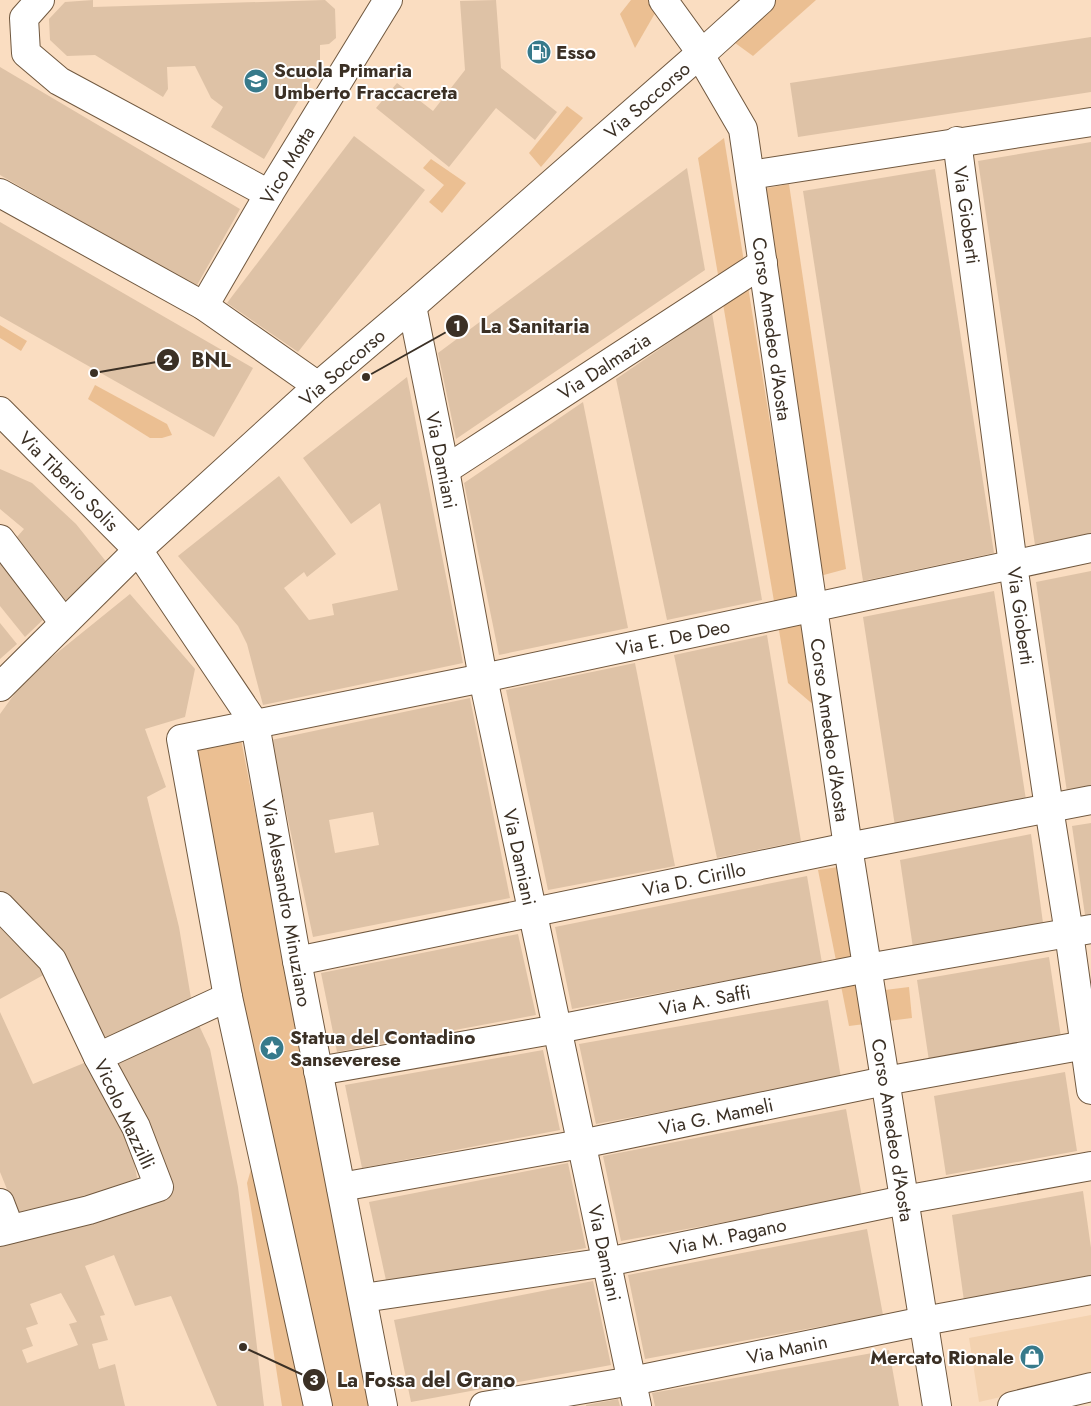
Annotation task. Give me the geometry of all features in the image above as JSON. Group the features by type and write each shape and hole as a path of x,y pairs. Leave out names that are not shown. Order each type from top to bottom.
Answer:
{"street":[{"path":"40,0 24,18 26,53 59,81 269,194"},
{"name":"Vico Motta","path":"204,306 269,194 388,0"},
{"name":"Corso Amedeo d'Aosta","path":"663,0 701,54 743,129 848,848 937,1406"},
{"path":"730,30 731,0"},
{"name":"Via Soccorso","path":"0,687 138,550 318,386 730,30 761,0"},
{"path":"750,175 958,141 1091,122"},
{"name":"Via Gioberti","path":"958,141 1014,565 1049,808 1080,931 1091,1090"},
{"path":"0,193 204,306 318,386"},
{"name":"Via Dalmazia","path":"445,470 762,263"},
{"name":"Via Damiani","path":"412,306 445,470 483,678 635,1393"},
{"name":"Via Tiberio Solis","path":"0,411 138,550"},
{"path":"0,539 64,624"},
{"name":"Via E. De Deo","path":"228,997 181,739 483,678 812,606 1091,548"},
{"name":"Via Alessandro Minuziano","path":"138,550 255,724 297,961 383,1406"},
{"name":"Via D. Cirillo","path":"297,961 1091,800"},
{"name":"Vicolo Mazzilli","path":"0,906 52,960 98,1057 136,1127 159,1187 89,1210 5,1230"},
{"name":"Via A. Saffi","path":"318,1070 558,1030 867,968 1080,931"},
{"path":"98,1057 228,997 318,1406"},
{"name":"Via G. Mameli","path":"341,1187 582,1144 885,1081 1088,1045"},
{"name":"Via M. Pagano","path":"363,1298 607,1262 904,1200 1091,1166"},
{"path":"0,1204 5,1230"},
{"name":"Via Manin","path":"484,1406 635,1393 924,1321 1091,1290"},
{"path":"1012,1406 1091,1387"}],"shaded area":[{"path":"631,0 652,0 658,8 635,48 620,14"},
{"path":"773,0 816,0 753,56 731,40"},
{"path":"567,106 583,118 541,167 529,153"},
{"path":"724,138 816,707 788,683 698,158"},
{"path":"431,159 466,183 442,213 429,202 444,185 423,168"},
{"path":"789,184 846,569 820,576 762,189"},
{"path":"0,325 27,341 21,351 0,338"},
{"path":"95,385 167,424 172,435 162,438 150,438 88,399"},
{"path":"239,729 371,1406 282,1406 247,1183 261,1135 187,748"},
{"path":"838,867 861,993 909,987 912,1018 849,1026 818,870"},
{"name":"Mercato Rionale","path":"1091,1315 1091,1376 979,1402 969,1338"}],"building":[{"name":"Scuola Primaria Umberto Fraccacreta","path":"93,0 93,7 325,0 335,9 336,38 329,44 320,45 320,64 264,159 211,127 223,107 211,98 195,66 167,67 168,89 163,97 95,55 67,56 50,40 49,19 65,2"},
{"path":"496,0 501,68 557,112 535,140 496,108 449,167 376,108 397,83 433,111 465,70 460,1"},
{"path":"1091,37 1091,92 798,137 790,83"},
{"path":"0,67 240,209 196,287 0,175"},
{"path":"354,136 425,190 298,352 227,303"},
{"path":"1091,142 1091,533 1035,545 978,161"},
{"path":"687,168 705,270 456,439 438,353"},
{"path":"935,169 994,553 863,581 803,191"},
{"path":"0,222 253,368 214,437 0,316"},
{"path":"712,313 762,600 667,620 616,379"},
{"path":"407,377 463,663 263,705 247,644 238,626 178,556 279,476 336,554 307,577 304,572 284,588 309,620 334,615 332,604 398,590 380,503 351,524 303,458"},
{"path":"583,402 628,628 499,655 464,483"},
{"path":"0,469 32,483 76,524 108,564 60,605 10,545 24,529 0,509"},
{"path":"0,554 49,614 25,637 0,606"},
{"path":"1091,571 1091,787 1067,792 1036,582"},
{"path":"994,591 1026,800 895,826 863,617"},
{"path":"130,594 195,669 185,717 145,729 166,787 147,797 179,927 192,1004 100,1047 0,895 0,714 26,678"},
{"path":"0,623 17,644 0,659"},
{"path":"767,635 801,841 717,858 674,655"},
{"path":"635,663 675,866 548,890 506,690"},
{"path":"470,698 510,898 313,937 271,740","holes":["373,812 379,845 335,853 329,820"]},
{"path":"1091,823 1091,914 1085,915 1072,826"},
{"path":"1031,834 1043,923 913,948 900,860"},
{"path":"807,876 822,963 572,1009 555,927"},
{"path":"0,923 47,973 0,999"},
{"path":"518,934 536,1015 337,1052 321,973"},
{"path":"1049,957 1061,1037 929,1061 917,980"},
{"path":"828,1000 841,1078 596,1124 579,1044"},
{"path":"0,1012 33,1084 84,1063 116,1114 132,1152 138,1182 19,1219 0,1172"},
{"path":"197,1021 210,1049 238,1187 264,1406 217,1406 171,1296 135,1306 114,1255 85,1266 105,1315 100,1316 108,1340 92,1344 99,1369 115,1364 125,1406 0,1406 0,1244 97,1220 169,1198 153,1145 112,1061","holes":["61,1293 77,1322 69,1324 78,1345 27,1363 22,1350 33,1346 26,1328 38,1324 30,1304"]},
{"path":"543,1050 560,1130 362,1168 345,1085"},
{"path":"1065,1072 1077,1151 946,1175 934,1096"},
{"path":"846,1109 862,1197 621,1241 603,1156"},
{"path":"568,1163 586,1248 387,1285 369,1202"},
{"path":"1083,1191 1091,1248 1091,1278 964,1301 952,1215"},
{"path":"867,1229 883,1315 645,1359 628,1275"},
{"path":"593,1281 611,1365 411,1402 394,1320"},
{"path":"889,1350 899,1406 655,1406 652,1393"},
{"path":"618,1399 620,1406 586,1406 586,1405"}],"place":[{"name":"Esso","path":"539,52"},
{"name":"Scuola Primaria Umberto Fraccacreta","path":"256,81"},
{"name":"BNL","path":"94,373"},
{"name":"La Sanitaria","path":"366,377"},
{"name":"Statua del Contadino Sanseverese","path":"272,1048"},
{"name":"La Fossa del Grano","path":"243,1347"},
{"name":"Mercato Rionale","path":"1032,1357"}]}
